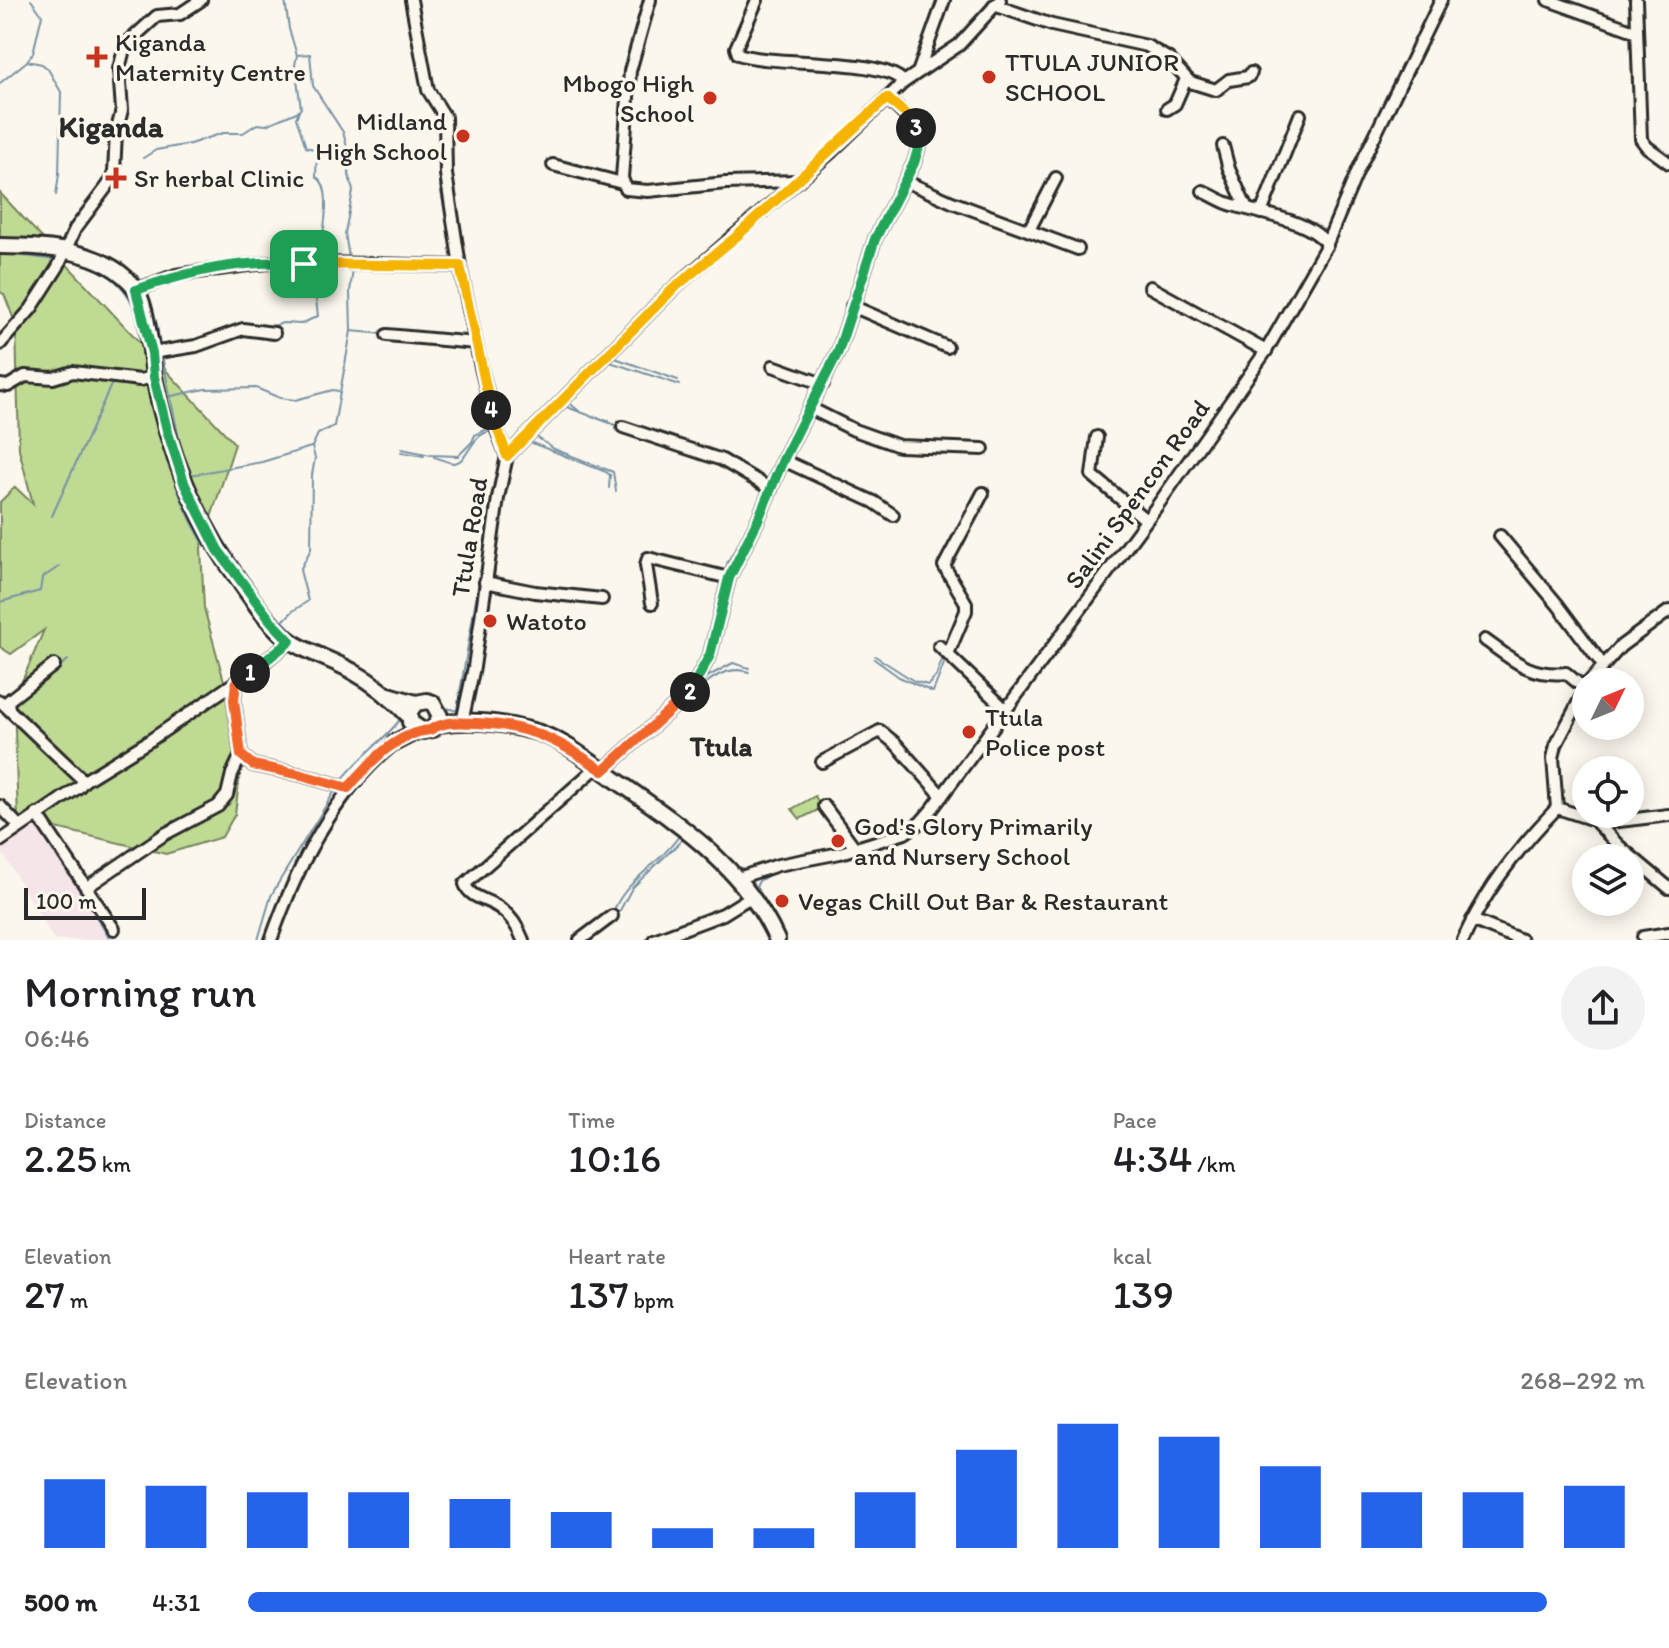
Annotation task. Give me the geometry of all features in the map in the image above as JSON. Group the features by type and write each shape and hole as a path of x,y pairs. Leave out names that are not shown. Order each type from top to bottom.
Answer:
{"street":[{"path":"0,344 31,309 58,267 75,229 106,189 114,172 116,133 122,110 119,69 125,45 157,16 180,14 201,0"},
{"path":"411,0 428,90 445,117 446,174 460,266 495,425 507,456"},
{"path":"650,0 630,71 622,183 626,189 648,191 726,183 798,181"},
{"path":"757,0 736,48 738,54 884,71 895,74 904,82"},
{"path":"919,70 944,0"},
{"name":"Salini Spencon Road","path":"738,878 778,865 855,848 913,829 942,796 1146,520 1266,351 1327,245 1358,170 1441,0"},
{"path":"1548,0 1637,32"},
{"path":"1636,0 1641,139 1669,163"},
{"path":"997,2 1052,25 1147,46 1169,59 1186,79 1216,90 1229,80 1248,77 1251,73"},
{"name":"Ttula Road","path":"461,721 474,667 507,456 673,289 798,181 904,82 959,45 997,2"},
{"path":"1167,109 1175,104 1186,79"},
{"path":"523,940 519,928 503,911 469,892 465,884 690,692 700,677 710,655 729,578 783,460 838,352 875,239 916,155 918,134 910,118 887,98"},
{"path":"1261,213 1300,115"},
{"path":"1223,146 1229,169 1246,207"},
{"path":"553,165 622,183"},
{"path":"1029,230 1056,178"},
{"path":"905,181 1078,249"},
{"path":"1203,191 1230,204 1302,226 1323,238 1327,245"},
{"path":"0,246 64,251 84,256 114,270 136,290 167,430 185,485 218,550 290,641 353,672 388,695 430,730 438,718"},
{"path":"136,290 176,275 280,262 460,266"},
{"path":"1150,287 1266,351"},
{"path":"852,306 947,347"},
{"path":"152,353 196,346 232,331 247,329 274,333"},
{"path":"387,335 476,343"},
{"path":"773,366 823,384"},
{"path":"0,385 8,386 25,376 53,378 73,372 140,380 154,377"},
{"path":"810,408 854,430 905,448 983,449"},
{"path":"623,427 722,460 771,489"},
{"path":"1097,437 1092,475 1146,520"},
{"path":"783,460 809,470 893,515"},
{"path":"948,654 966,611 966,603 944,566 983,493"},
{"path":"1500,536 1539,580 1602,664"},
{"path":"652,603 646,565 648,558 729,578"},
{"path":"485,582 535,592 602,599"},
{"path":"1599,668 1621,646 1669,611"},
{"path":"1485,640 1523,667 1538,673 1566,673 1572,678"},
{"path":"0,841 84,781 236,682 290,641"},
{"path":"939,646 1005,709"},
{"path":"9,710 8,701 54,665"},
{"path":"87,887 165,834 218,806 227,795 241,755 234,700 236,682"},
{"path":"0,701 84,781"},
{"path":"271,940 295,880 348,788 376,757 396,742 427,701 433,703 438,718"},
{"path":"1463,940 1472,920 1515,854 1557,808 1553,758 1556,745 1572,715"},
{"path":"438,718 530,730 570,748 689,831 738,878 777,940"},
{"path":"822,762 880,731 896,744 942,796"},
{"path":"241,755 253,765 348,788"},
{"path":"0,806 19,826"},
{"path":"824,806 855,848"},
{"path":"1557,808 1572,814"},
{"path":"37,814 114,929"},
{"path":"1644,819 1669,815"},
{"path":"1602,828 1669,888"},
{"path":"654,940 723,914 752,896"},
{"path":"580,940 612,916"},
{"path":"1472,920 1521,940"},
{"path":"1643,937 1669,933"}],"shaded area":[{"path":"34,821 62,857 115,940 54,940 0,849"}],"green space":[{"path":"0,193 235,444 201,548 204,608 243,750 235,814 222,837 166,854 18,819 14,700 44,630 11,654 0,647 0,502 15,487 33,504 19,449 16,325 4,294 0,292"},
{"path":"815,796 822,808 800,819 792,809"}],"waterway":[{"path":"31,0 42,15 33,53 27,61 42,64 48,69 61,92 56,195"},
{"path":"143,158 156,150 190,144 223,133 243,133 257,124 266,125 299,111 297,55 285,0"},
{"path":"297,55 310,54 313,86 343,132 348,151 353,191 345,233 349,258"},
{"path":"0,83 26,62"},
{"path":"299,111 296,118 306,147 317,150 316,177 325,191 326,215 317,259"},
{"path":"441,170 440,187 450,234"},
{"path":"90,217 112,188"},
{"path":"95,252 111,259"},
{"path":"0,253 57,260"},
{"path":"67,259 114,280 129,298 140,324"},
{"path":"464,259 467,273"},
{"path":"294,264 315,266 318,316 301,324 283,323 262,329 243,327 192,344 168,348 160,346 157,325 145,290 198,272 238,266 294,264"},
{"path":"266,607 282,622 308,601 300,570 311,549 315,458 312,447 318,434 334,426 351,331 353,268"},
{"path":"129,272 138,280 148,281"},
{"path":"610,346 631,325"},
{"path":"351,331 384,334"},
{"path":"162,356 181,449 203,507"},
{"path":"612,357 678,380"},
{"path":"607,361 680,385"},
{"path":"52,516 111,385 116,382"},
{"path":"167,397 205,389 256,388 280,398 295,400 338,391"},
{"path":"568,402 579,411"},
{"path":"564,406 618,426"},
{"path":"592,416 609,421"},
{"path":"402,449 458,456 475,435 491,427"},
{"path":"434,457 451,463 458,462 479,437 492,431"},
{"path":"535,436 554,449 613,472 616,491"},
{"path":"527,441 606,472 610,475 609,488"},
{"path":"190,475 262,462 311,447"},
{"path":"457,710 500,457 499,448"},
{"path":"166,451 191,521 210,554 233,583"},
{"path":"401,452 424,456"},
{"path":"503,502 515,454"},
{"path":"758,506 765,490"},
{"path":"724,574 728,561 751,523"},
{"path":"494,581 496,544"},
{"path":"0,602 40,591 42,578 60,566"},
{"path":"713,621 723,580"},
{"path":"485,623 493,587"},
{"path":"284,622 295,634 328,652"},
{"path":"480,659 484,634"},
{"path":"269,652 277,638"},
{"path":"239,686 292,649"},
{"path":"875,656 914,681 928,685 936,676 944,655"},
{"path":"874,659 899,677 933,692 945,661 951,664"},
{"path":"56,669 68,660"},
{"path":"703,679 733,663 749,668"},
{"path":"326,666 382,700"},
{"path":"702,680 708,668"},
{"path":"695,694 706,683 726,672 749,672"},
{"path":"83,776 225,683"},
{"path":"440,702 446,708 458,711"},
{"path":"341,781 399,721 396,711"},
{"path":"469,712 525,722"},
{"path":"595,757 607,764"},
{"path":"116,767 127,760"},
{"path":"612,768 690,823 738,867 746,869 785,859"},
{"path":"86,787 110,771"},
{"path":"20,819 78,780"},
{"path":"258,940 271,896 336,789"},
{"path":"912,834 934,814"},
{"path":"0,834 12,825"},
{"path":"614,910 627,889 679,836"},
{"path":"618,914 632,888 683,839"},
{"path":"687,841 708,859"},
{"path":"833,859 865,851"},
{"path":"713,863 742,898"},
{"path":"776,871 759,881 756,887 786,940"},
{"path":"461,886 460,889 468,896"},
{"path":"746,903 768,940"},
{"path":"92,905 94,914 109,937"}],"place":[{"name":"Kiganda Maternity Centre","path":"97,57"},
{"name":"TTULA JUNIOR SCHOOL","path":"989,77"},
{"name":"Mbogo High School","path":"710,98"},
{"name":"Midland High School","path":"463,136"},
{"name":"Sr herbal Clinic","path":"116,178"},
{"name":"Watoto","path":"490,621"},
{"name":"Ttula Police post","path":"969,732"},
{"name":"God's Glory Primarily and Nursery School","path":"838,841"},
{"name":"Vegas Chill Out Bar & Restaurant","path":"782,901"}],"district":[{"name":"Kiganda","path":"111,127"},
{"name":"Ttula","path":"721,746"}],"route":[{"path":"887,98 910,118 918,134 919,146 914,163 875,239 838,352 783,460 729,578 710,655 700,677 690,692 603,771 570,748 530,730 460,721 419,730 396,742 376,757 348,788 253,765 241,755 234,700 236,682 290,641 271,621 218,550 185,485 167,430 144,315 136,290 176,275 200,271 280,262 304,264 460,266 495,425 507,456 673,289 830,153 887,98"}]}
